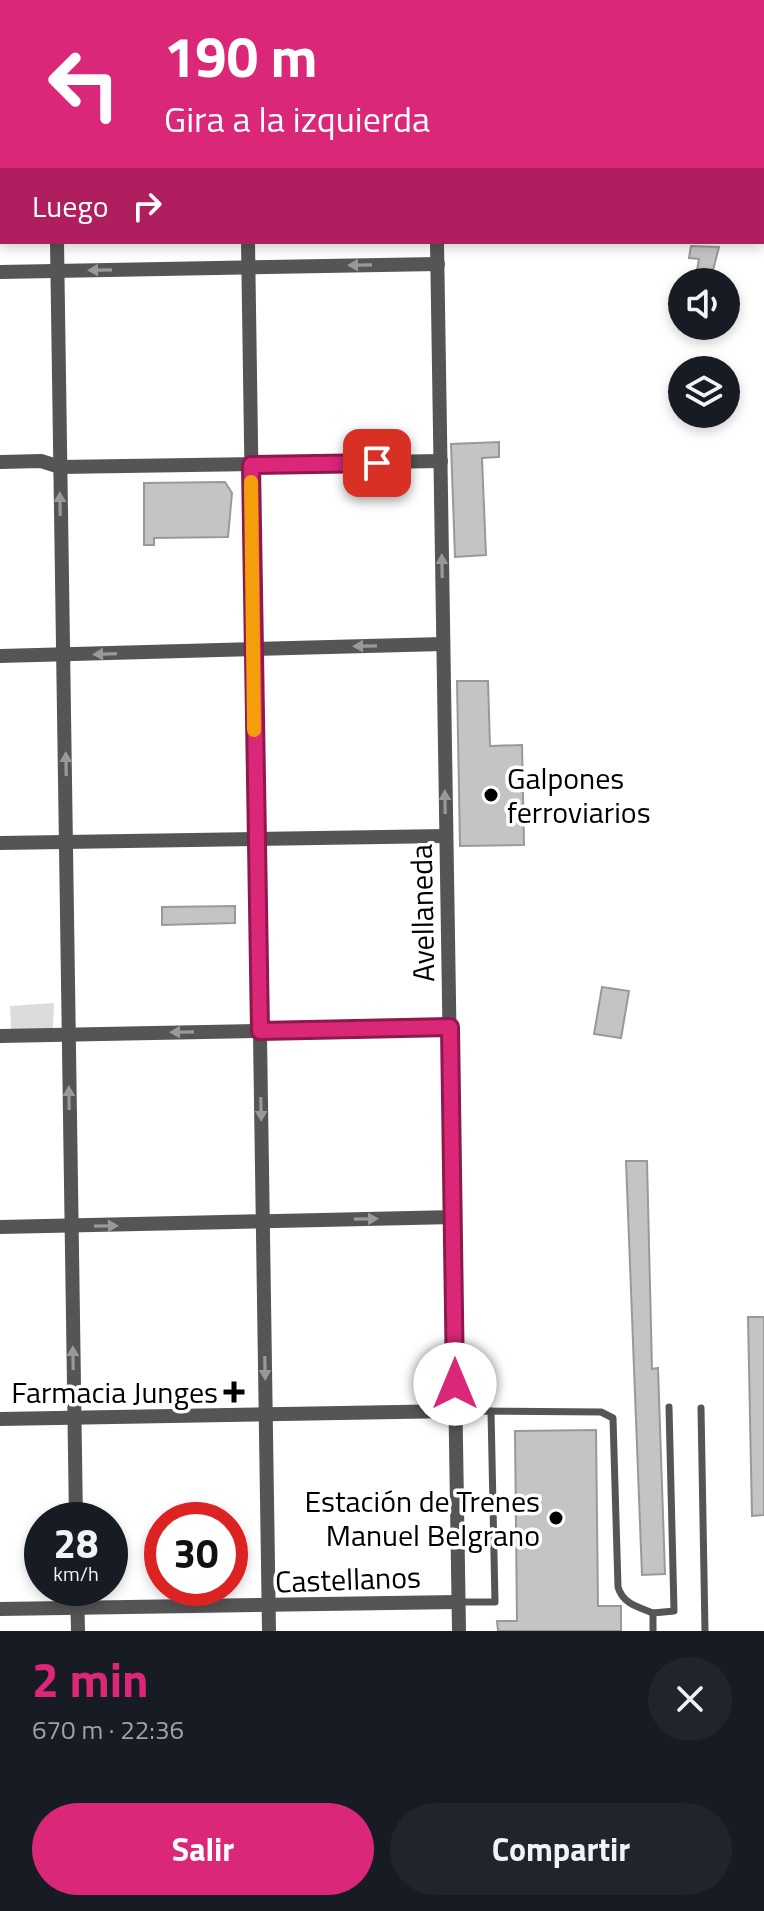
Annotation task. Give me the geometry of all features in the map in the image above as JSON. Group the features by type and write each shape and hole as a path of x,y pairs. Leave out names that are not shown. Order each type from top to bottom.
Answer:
{"street":[{"path":"57,244 76,1502"},
{"path":"248,244 269,1631"},
{"name":"Avellaneda","path":"437,244 455,1217 459,1631"},
{"path":"0,272 438,264"},
{"path":"0,462 41,461 60,467 441,461"},
{"path":"0,656 443,644"},
{"path":"0,843 446,836"},
{"path":"0,1036 450,1027"},
{"path":"0,1227 455,1217"},
{"path":"0,1419 455,1411"},
{"name":"Castellanos","path":"0,1609 269,1608 458,1602"},
{"path":"78,1608 78,1631"}],"lane":[{"path":"455,1411 601,1412 613,1418 618,1587 621,1596 631,1604 653,1613 674,1611 669,1407"},
{"path":"701,1408 705,1631"},
{"path":"458,1602 495,1602 491,1411"},
{"path":"653,1613 653,1631"}],"shaded area":[{"path":"54,1003 53,1029 11,1029 10,1006"}],"building":[{"path":"691,246 719,247 714,268 697,268 699,259 689,258"},
{"path":"499,442 499,457 482,458 486,555 455,557 451,444"},
{"path":"225,482 232,493 228,537 154,538 154,545 144,545 144,483"},
{"name":"Galpones ferroviarios","path":"457,681 488,681 490,746 522,745 524,845 460,846"},
{"path":"235,906 235,923 162,925 162,907"},
{"path":"602,987 629,991 621,1038 594,1034"},
{"path":"626,1161 647,1161 652,1369 658,1368 665,1574 642,1575"},
{"path":"748,1317 764,1317 764,1515 752,1516"},
{"name":"Estación de Trenes Manuel Belgrano","path":"596,1430 598,1606 621,1606 621,1631 498,1631 497,1621 517,1621 515,1431"}],"slow traffic":[{"path":"251,482 254,730"}],"place":[{"name":"Galpones ferroviarios","path":"491,795"},
{"name":"Farmacia Junges","path":"234,1392"},
{"name":"Estación de Trenes Manuel Belgrano","path":"556,1518"}],"route":[{"path":"377,463 251,465 260,1031 450,1027 455,1384"}]}
